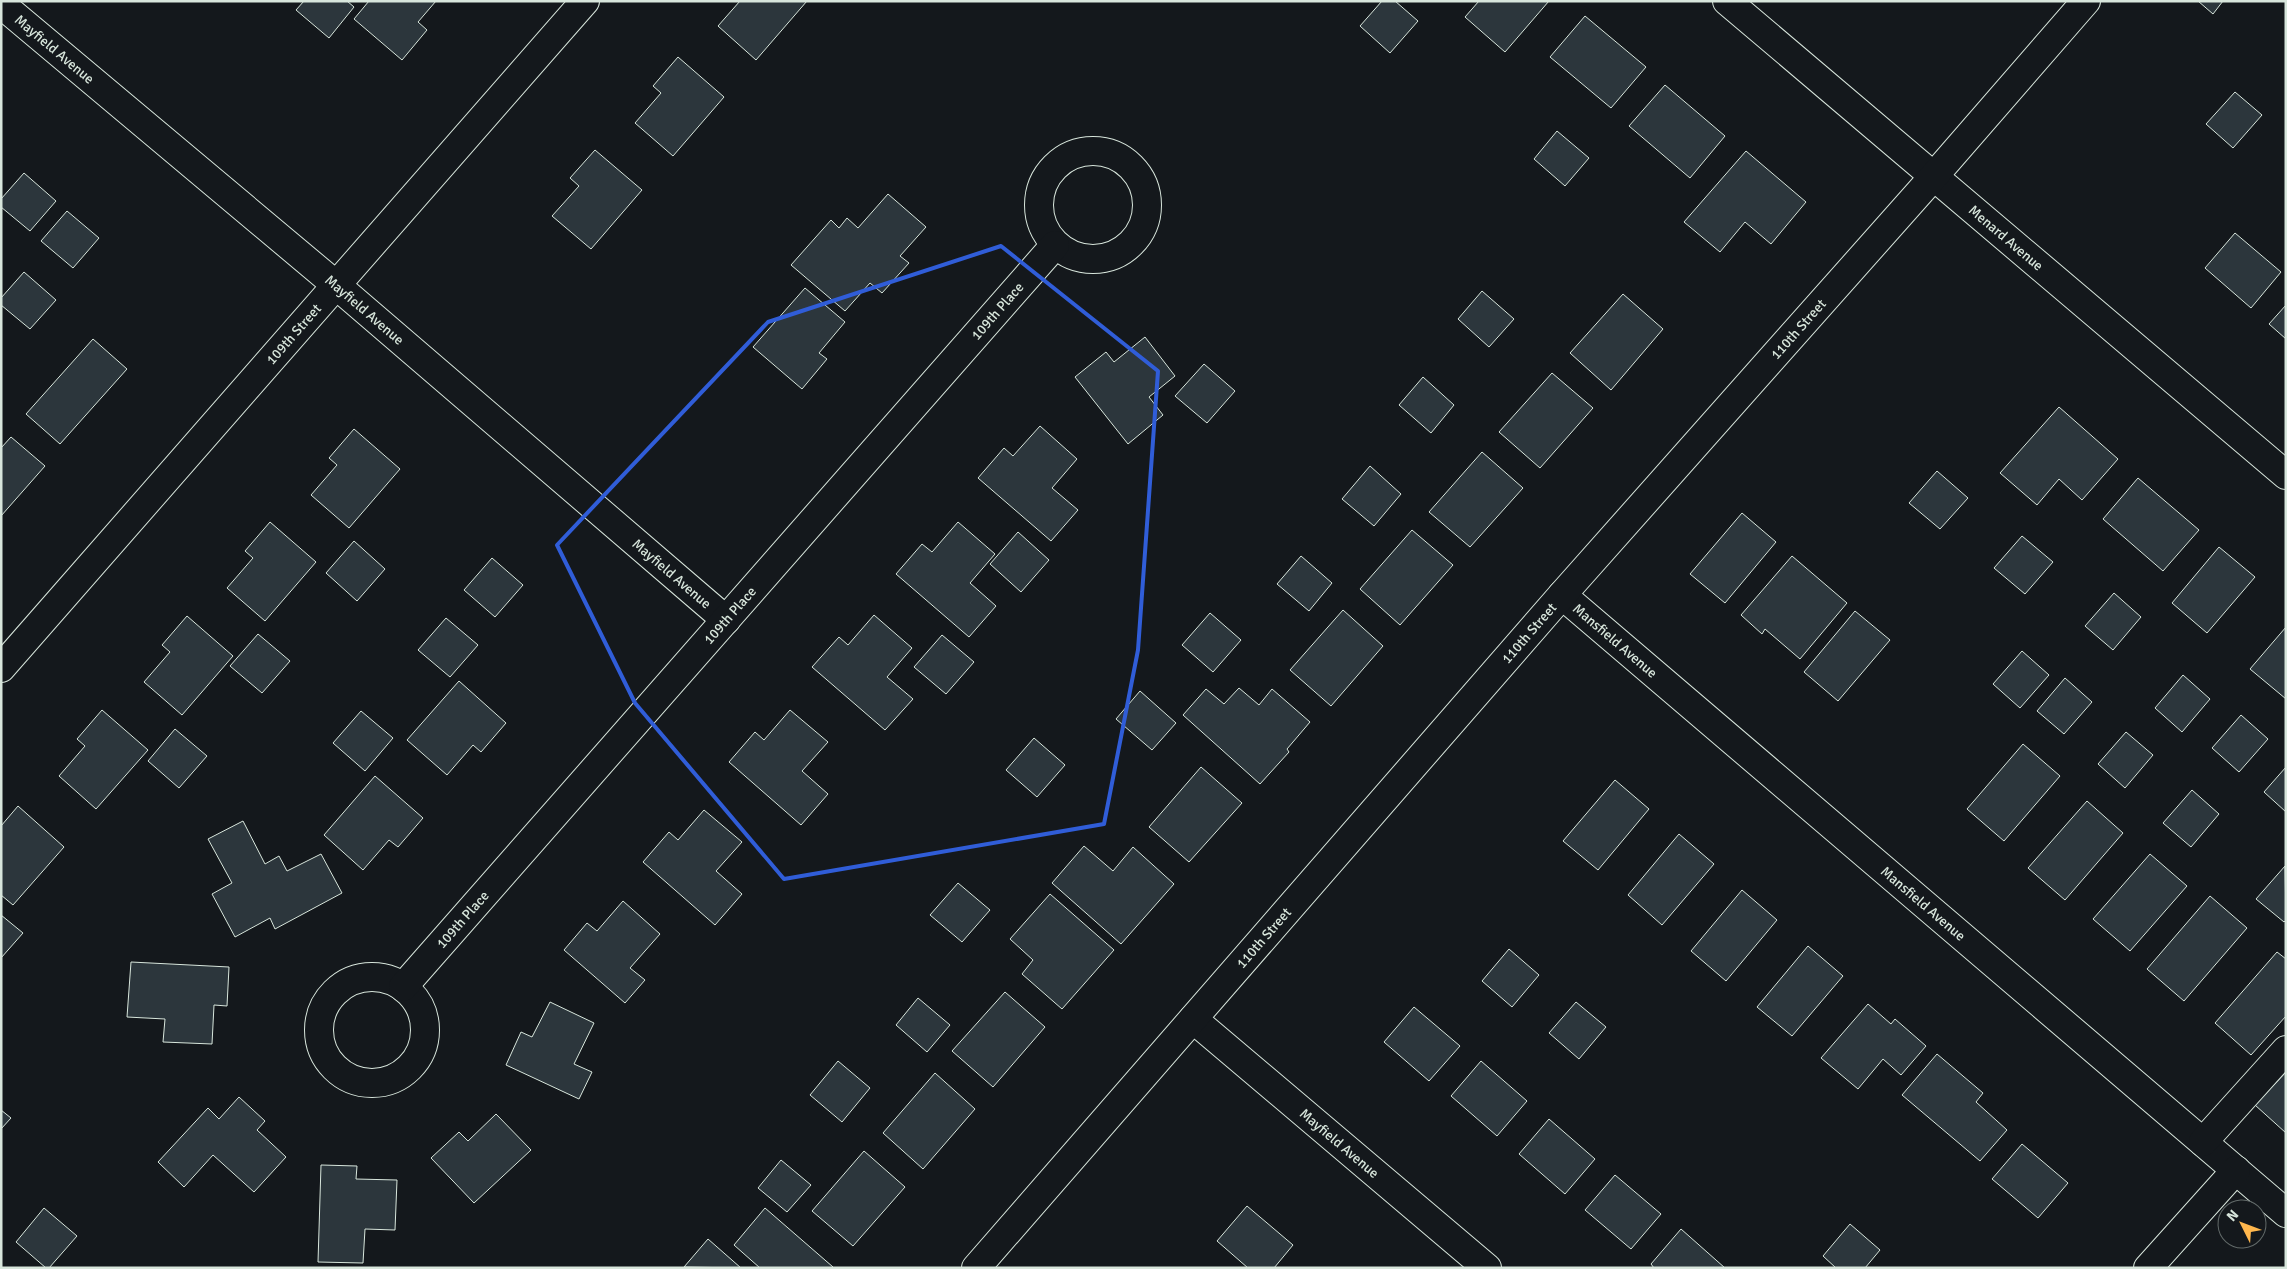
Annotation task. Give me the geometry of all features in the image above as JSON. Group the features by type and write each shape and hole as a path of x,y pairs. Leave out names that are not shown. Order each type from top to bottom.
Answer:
{"street":[{"name":"109th Street","path":"1,668 585,1"},
{"name":"Menard Avenue","path":"1727,1 2286,475"},
{"name":"110th Street","path":"976,1268 1562,595 1934,176 2086,1"},
{"name":"Mayfield Avenue","path":"1,4 336,285 726,620"},
{"name":"109th Place","path":"404,987 1055,244"},
{"name":"Mansfield Avenue","path":"1562,595 2286,1213"},
{"name":"Mayfield Avenue","path":"1193,1019 1487,1268"},
{"path":"2203,1142 2286,1050"},
{"path":"2148,1268 2236,1170"}],"highlighted area":[{"path":"1001,246 1158,371 1138,650 1104,824 784,879 635,703 557,545 768,322"}],"building":[{"path":"304,1 347,1 354,7 329,38 296,10"},
{"path":"369,1 436,1 418,22 427,30 402,60 354,19"},
{"path":"740,1 807,1 756,60 718,26"},
{"path":"1382,1 1395,1 1418,21 1390,53 1360,26"},
{"path":"1479,1 1549,1 1505,52 1465,17"},
{"path":"2198,1 2223,1 2213,14"},
{"path":"1585,16 1646,67 1611,108 1550,57"},
{"path":"678,57 724,97 673,156 635,123 661,93 653,86"},
{"path":"1665,85 1725,136 1690,178 1629,126"},
{"path":"2235,92 2262,115 2233,148 2206,124"},
{"path":"1557,131 1589,158 1565,186 1534,159"},
{"path":"595,150 642,190 591,249 552,216 579,186 570,178"},
{"path":"1746,151 1806,202 1771,244 1745,222 1720,252 1684,222"},
{"path":"24,173 56,201 30,231 1,207 1,199"},
{"path":"888,194 926,227 900,256 909,263 882,293 870,283 845,311 791,265 831,220 839,228 847,218 858,228"},
{"path":"67,211 99,238 73,268 41,241"},
{"path":"2235,233 2281,272 2251,308 2205,268"},
{"path":"24,272 56,300 30,329 1,305 1,298"},
{"path":"805,288 845,322 819,353 827,359 802,389 753,347"},
{"path":"1482,291 1514,319 1489,347 1458,319"},
{"path":"1623,294 1663,329 1611,390 1570,353"},
{"path":"2286,305 2286,339 2269,324"},
{"path":"1145,337 1175,376 1149,397 1163,415 1128,444 1075,377 1106,352 1114,362"},
{"path":"93,339 127,369 60,444 26,414"},
{"path":"1204,364 1235,391 1207,423 1175,396"},
{"path":"1552,373 1593,408 1540,468 1499,432"},
{"path":"1423,377 1454,405 1431,433 1399,405"},
{"path":"2059,407 2118,459 2082,500 2059,479 2037,505 2000,473"},
{"path":"1040,426 1077,459 1052,488 1078,510 1051,541 978,478 1004,448 1013,456"},
{"path":"354,429 400,469 349,528 311,495 337,465 329,458"},
{"path":"11,437 45,466 1,516 1,448"},
{"path":"1482,452 1523,488 1470,547 1429,512"},
{"path":"1370,466 1401,494 1374,526 1342,499"},
{"path":"1937,471 1968,498 1940,529 1909,503"},
{"path":"2138,478 2199,530 2163,571 2103,519"},
{"path":"1742,513 1776,542 1725,603 1690,574"},
{"path":"270,522 316,562 265,621 227,588 253,558 245,551"},
{"path":"958,522 995,554 970,583 996,606 969,637 896,574 922,544 932,552"},
{"path":"1412,530 1453,565 1400,625 1360,589"},
{"path":"1018,532 1049,560 1021,592 990,564"},
{"path":"2022,536 2053,562 2025,594 1994,568"},
{"path":"354,541 385,569 357,601 326,573"},
{"path":"2219,547 2255,577 2207,633 2172,603"},
{"path":"1301,556 1332,583 1309,611 1277,584"},
{"path":"1792,556 1847,603 1800,659 1765,629 1762,634 1741,615"},
{"path":"492,558 523,585 495,617 464,590"},
{"path":"2114,593 2141,617 2113,650 2085,626"},
{"path":"1343,610 1383,646 1331,706 1290,670"},
{"path":"1855,611 1890,640 1838,701 1804,672"},
{"path":"1210,613 1241,640 1213,672 1182,645"},
{"path":"874,615 912,648 887,677 913,699 885,730 812,667 839,637 848,645"},
{"path":"187,616 233,656 182,715 144,682 170,652 162,645"},
{"path":"446,618 478,645 450,677 418,650"},
{"path":"2286,627 2286,699 2250,669"},
{"path":"258,634 290,661 262,693 230,666"},
{"path":"942,635 974,662 946,694 914,667"},
{"path":"2022,651 2049,675 2020,708 1993,684"},
{"path":"2183,675 2210,699 2182,732 2155,708"},
{"path":"2065,678 2092,702 2064,734 2037,711"},
{"path":"459,681 506,723 481,752 473,745 447,775 407,740"},
{"path":"1239,688 1259,705 1272,689 1310,722 1287,749 1289,752 1260,784 1183,715 1206,689 1224,704"},
{"path":"1140,691 1176,723 1152,750 1116,719"},
{"path":"102,710 148,750 96,809 59,776 85,746 77,739"},
{"path":"790,710 828,742 802,771 828,794 801,825 729,762 755,732 764,740"},
{"path":"361,711 393,738 365,771 333,743"},
{"path":"2241,715 2268,739 2239,772 2212,748"},
{"path":"175,729 207,756 179,788 148,761"},
{"path":"2126,732 2153,755 2125,788 2098,764"},
{"path":"1034,738 1065,765 1037,797 1006,770"},
{"path":"2023,744 2060,776 2004,841 1967,809"},
{"path":"1201,767 1242,803 1189,862 1149,827"},
{"path":"2286,767 2286,812 2264,792"},
{"path":"375,776 423,818 398,847 389,840 363,870 324,835"},
{"path":"1615,780 1649,809 1598,870 1563,841"},
{"path":"2192,790 2219,814 2191,847 2163,823"},
{"path":"2087,801 2123,833 2065,900 2028,868"},
{"path":"18,806 64,847 13,905 1,895 1,826"},
{"path":"704,810 742,842 716,871 742,894 715,925 643,862 669,832 678,840"},
{"path":"243,821 265,864 279,856 287,871 321,854 342,893 275,929 270,918 235,937 212,894 232,883 208,839"},
{"path":"1679,834 1714,864 1662,925 1628,895"},
{"path":"1084,846 1113,871 1133,847 1174,884 1121,944 1052,883"},
{"path":"2150,854 2187,886 2130,951 2093,919"},
{"path":"2285,866 2286,920 2284,922 2256,899"},
{"path":"958,883 990,910 962,942 930,915"},
{"path":"1742,890 1777,920 1726,981 1691,951"},
{"path":"1050,894 1114,950 1062,1009 1022,974 1033,960 1010,939"},
{"path":"2210,896 2247,928 2184,1001 2147,969"},
{"path":"623,901 660,934 630,968 645,980 625,1003 564,950 587,923 597,931"},
{"path":"1,915 23,933 1,958"},
{"path":"1808,946 1843,976 1792,1036 1757,1007"},
{"path":"1509,949 1539,975 1512,1007 1482,981"},
{"path":"2277,952 2286,959 2286,1016 2251,1055 2215,1023"},
{"path":"131,962 229,967 227,1006 214,1005 212,1044 163,1042 165,1019 127,1017"},
{"path":"1005,992 1045,1027 993,1087 952,1051"},
{"path":"918,998 950,1025 927,1052 896,1025"},
{"path":"550,1002 594,1023 574,1064 592,1072 579,1099 506,1065 521,1032 532,1037"},
{"path":"1576,1002 1606,1027 1579,1059 1549,1033"},
{"path":"1868,1004 1891,1024 1895,1019 1926,1046 1901,1075 1883,1059 1858,1089 1821,1058"},
{"path":"1414,1007 1460,1046 1429,1081 1384,1042"},
{"path":"1937,1054 1983,1093 1976,1102 2007,1130 1980,1161 1902,1095"},
{"path":"838,1061 870,1088 842,1122 810,1095"},
{"path":"1481,1061 1527,1101 1497,1136 1451,1096"},
{"path":"2286,1072 2286,1133 2255,1105"},
{"path":"935,1073 975,1109 923,1169 883,1133"},
{"path":"239,1097 265,1121 257,1130 286,1157 254,1192 213,1155 184,1187 158,1162 208,1108 219,1119"},
{"path":"1,1110 11,1118 1,1129"},
{"path":"496,1114 531,1150 474,1203 431,1158 459,1132 468,1141"},
{"path":"1549,1119 1595,1159 1565,1194 1519,1154"},
{"path":"2022,1144 2068,1183 2038,1218 1992,1179"},
{"path":"864,1151 905,1187 853,1246 812,1211"},
{"path":"781,1160 811,1185 787,1212 758,1188"},
{"path":"321,1165 357,1166 356,1179 397,1180 395,1230 365,1229 363,1263 318,1262"},
{"path":"1615,1175 1661,1214 1631,1249 1585,1210"},
{"path":"1247,1206 1293,1245 1274,1268 1248,1268 1217,1241"},
{"path":"44,1208 77,1236 49,1268 46,1268 16,1242"},
{"path":"765,1208 833,1268 760,1268 734,1245"},
{"path":"1850,1224 1880,1250 1865,1268 1836,1268 1823,1256"},
{"path":"1681,1229 1725,1268 1654,1268 1651,1264"},
{"path":"708,1239 741,1268 684,1267"}]}
